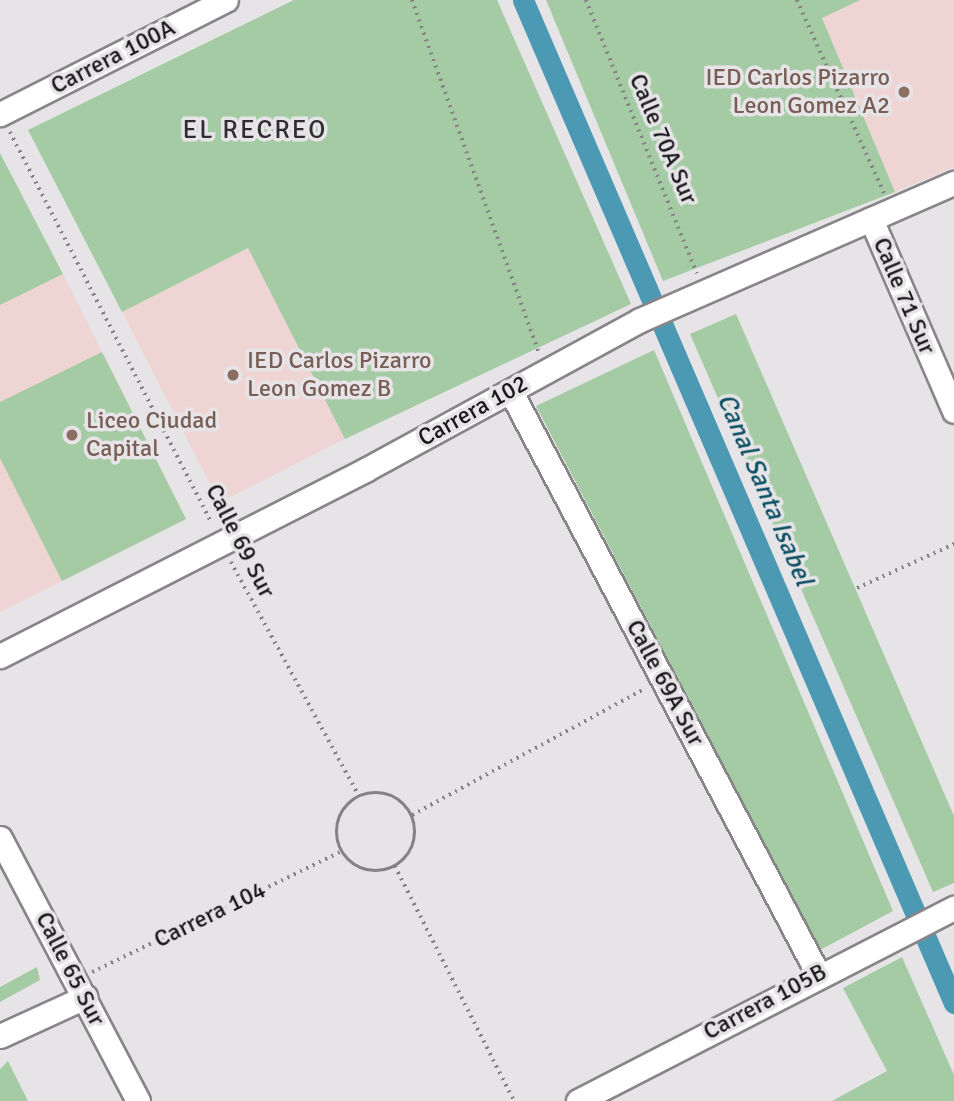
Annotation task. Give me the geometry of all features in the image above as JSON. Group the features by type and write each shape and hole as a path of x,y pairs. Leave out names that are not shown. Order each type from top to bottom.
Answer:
{"street":[{"name":"Carrera 100A","path":"0,114 226,0"},
{"name":"Carrera 102","path":"0,656 511,392 640,320 954,183"},
{"name":"Calle 71 Sur","path":"881,215 954,411"},
{"name":"Calle 69A Sur","path":"511,392 818,974"},
{"name":"Calle 65 Sur","path":"0,838 138,1101"},
{"name":"Carrera 105B","path":"578,1101 818,974 946,912"},
{"path":"0,1036 81,988"}],"path":[{"path":"412,0 501,238 545,371"},
{"name":"Calle 70A Sur","path":"586,0 696,262 689,297"},
{"path":"797,0 881,215"},
{"name":"Calle 69 Sur","path":"0,114 222,543 359,796"},
{"path":"857,588 954,544"},
{"path":"412,814 663,679"},
{"path":"383,793 405,805 412,814 415,838 405,859 395,866 371,871 349,860 342,850 337,826 341,814 359,796 383,793"},
{"name":"Carrera 104","path":"81,988 342,850"},
{"path":"395,866 513,1101"}],"shaded area":[{"name":"IED Carlos Pizarro Leon Gomez A2","path":"860,0 954,0 954,167 895,192 822,18"},
{"name":"IED Carlos Pizarro Leon Gomez B","path":"248,248 345,439 220,503 122,312"},
{"name":"Liceo Ciudad Capital","path":"63,274 186,519 0,612 0,305"}],"green space":[{"path":"294,0 497,0 631,304 345,439 248,248 122,312 28,130"},
{"path":"546,0 860,0 822,18 895,192 663,281"},
{"path":"0,153 63,274 0,305"},
{"path":"736,314 954,816 954,883 933,892 690,334"},
{"path":"654,350 893,911 820,950 536,406"},
{"name":"Liceo Ciudad Capital","path":"102,352 186,519 62,581 0,458 0,402"},
{"path":"902,957 954,1075 954,1101 832,1101 887,1071 843,988"},
{"path":"37,967 40,980 0,1002 0,987"},
{"path":"8,1061 28,1101 0,1101 0,1069"}],"waterway":[{"name":"Canal Santa Isabel","path":"523,0 954,1003"}],"place":[{"name":"IED Carlos Pizarro Leon Gomez A2","path":"904,92"},
{"name":"IED Carlos Pizarro Leon Gomez B","path":"233,375"},
{"name":"Liceo Ciudad Capital","path":"72,435"}],"district":[{"name":"EL RECREO","path":"255,131"}]}
